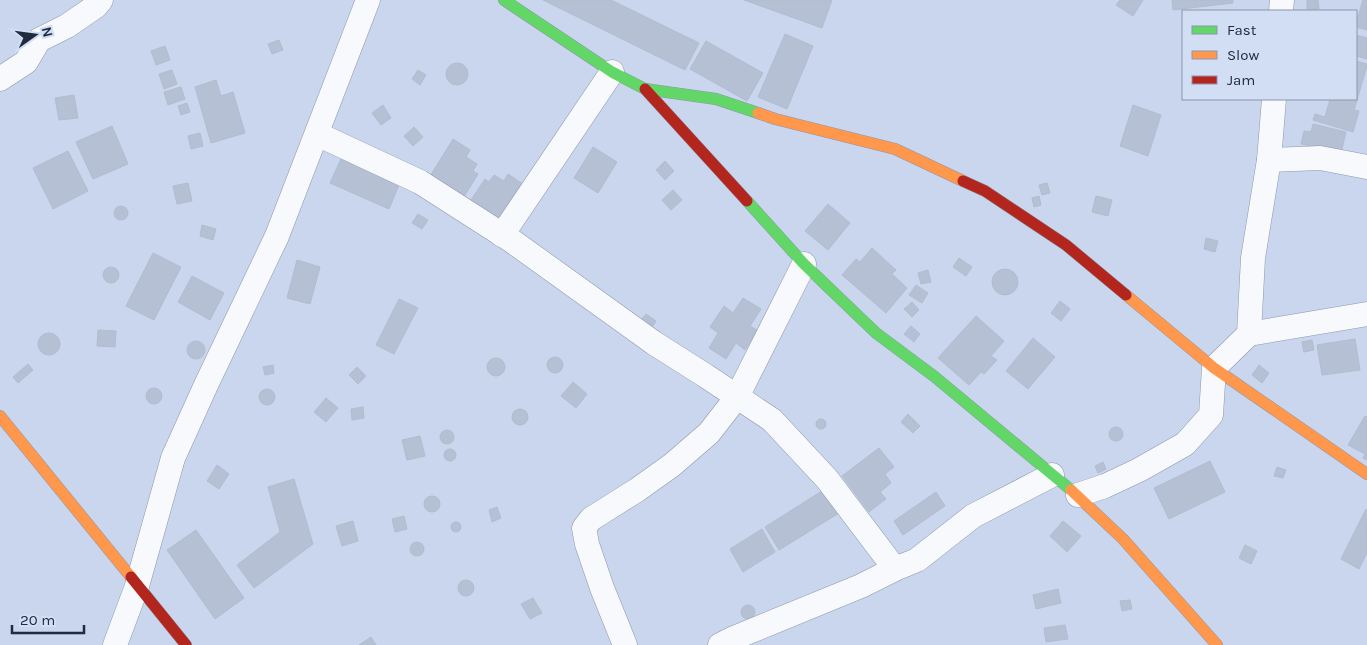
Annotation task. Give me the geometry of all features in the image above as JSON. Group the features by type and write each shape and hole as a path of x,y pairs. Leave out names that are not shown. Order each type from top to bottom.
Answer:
{"street":[{"path":"0,78 26,62 39,40 67,26 96,6 101,0"},
{"path":"115,645 137,586 173,458 278,236 368,0"},
{"path":"504,0 612,72 645,89 716,99 775,119 895,149 985,191 1066,245 1214,368 1367,474"},
{"path":"502,235 612,72"},
{"path":"645,89 804,264 876,333 935,377 1078,495 1123,539 1217,645"},
{"path":"1249,334 1253,258 1269,160 1274,100"},
{"path":"317,134 420,182 502,235 654,343 772,420 826,479 895,569"},
{"path":"1269,160 1320,158 1367,167"},
{"path":"625,645 602,588 587,544 584,528 591,519 672,465 709,433 737,397 804,264"},
{"path":"1078,495 1105,486 1140,470 1185,444 1211,415 1214,368 1249,334 1367,314"},
{"path":"0,416 186,645"},
{"path":"720,645 861,586 917,560 973,516 1052,475"}],"building":[{"path":"543,0 611,0 699,43 685,70"},
{"path":"744,0 832,0 822,28"},
{"path":"1120,0 1143,0 1133,16 1116,5"},
{"path":"1172,0 1233,0 1233,3 1173,10"},
{"path":"1307,0 1318,0 1319,9 1307,9"},
{"path":"1363,0 1367,0 1367,30 1357,27 1357,20"},
{"path":"785,34 813,46 787,109 758,97"},
{"path":"1357,35 1367,38 1367,59 1357,56"},
{"path":"279,40 283,50 272,54 268,44"},
{"path":"706,41 763,73 747,101 690,69"},
{"path":"165,46 170,60 156,65 151,51"},
{"path":"1357,61 1367,64 1357,100"},
{"path":"457,63 465,66 468,74 465,82 457,85 449,82 446,74 449,66"},
{"path":"172,70 177,84 164,89 159,74"},
{"path":"418,70 426,75 420,85 412,79"},
{"path":"216,80 221,96 233,92 245,133 211,143 195,87"},
{"path":"181,87 185,99 168,105 164,92"},
{"path":"74,95 78,118 59,120 55,98"},
{"path":"1330,100 1357,100 1354,110 1359,111 1353,132 1313,120 1315,114 1325,117"},
{"path":"187,103 190,112 181,115 178,106"},
{"path":"383,105 391,118 381,125 372,113"},
{"path":"1133,105 1161,115 1148,156 1120,146"},
{"path":"1313,124 1346,132 1341,153 1301,144 1304,131 1311,132"},
{"path":"112,126 128,164 93,179 76,142"},
{"path":"414,127 423,137 413,146 404,136"},
{"path":"200,133 203,146 191,149 188,136"},
{"path":"453,139 470,150 466,157 477,164 473,171 478,174 462,200 429,178"},
{"path":"593,147 617,162 598,193 574,178"},
{"path":"68,151 88,191 53,209 33,168"},
{"path":"341,159 399,185 389,209 330,183"},
{"path":"665,161 674,171 665,180 656,170"},
{"path":"508,174 526,186 501,225 469,203 485,179 489,182 494,175 504,181"},
{"path":"188,183 192,201 177,204 173,186"},
{"path":"1047,183 1050,193 1042,195 1039,185"},
{"path":"673,190 682,200 671,210 662,200"},
{"path":"1039,196 1041,205 1034,207 1032,198"},
{"path":"1096,196 1112,200 1108,216 1092,212"},
{"path":"828,204 850,223 828,250 805,231"},
{"path":"118,206 124,206 128,213 124,220 118,220 114,216 114,210"},
{"path":"418,214 428,220 422,229 412,223"},
{"path":"202,225 216,229 213,240 200,236"},
{"path":"1206,238 1218,241 1215,252 1204,249"},
{"path":"872,248 896,270 892,274 907,288 886,313 842,275 856,259 860,262"},
{"path":"153,253 181,267 154,320 126,306"},
{"path":"959,258 972,267 966,276 953,267"},
{"path":"297,260 320,267 310,304 287,298"},
{"path":"108,267 114,267 119,272 117,281 108,283 103,278 103,272"},
{"path":"1005,269 1014,273 1018,282 1014,291 1005,295 996,291 992,282 996,273"},
{"path":"928,270 931,282 921,284 918,273"},
{"path":"192,276 224,293 210,320 178,302"},
{"path":"916,285 928,293 922,303 909,295"},
{"path":"743,298 761,309 750,326 757,330 745,350 736,343 726,359 709,348 718,333 710,327 724,306 733,313"},
{"path":"399,299 418,308 394,354 376,345"},
{"path":"1060,301 1070,309 1061,321 1051,313"},
{"path":"912,302 919,310 912,317 904,309"},
{"path":"646,314 656,321 648,333 637,325"},
{"path":"976,316 1004,341 991,356 997,360 984,374 981,372 969,385 938,358"},
{"path":"911,326 920,334 914,342 904,334"},
{"path":"98,330 116,331 115,347 97,346"},
{"path":"49,333 57,336 60,344 57,352 49,355 41,352 38,344 41,336"},
{"path":"1033,338 1055,357 1028,389 1006,371"},
{"path":"1355,339 1360,370 1322,375 1317,345"},
{"path":"1312,340 1314,350 1304,352 1302,342"},
{"path":"192,341 200,341 205,346 203,357 192,359 187,354 187,346"},
{"path":"552,357 558,357 563,362 561,371 552,373 547,368 547,362"},
{"path":"496,358 502,361 505,367 502,373 496,376 490,373 487,367 490,361"},
{"path":"28,364 33,370 18,383 13,377"},
{"path":"273,365 274,373 265,375 263,367"},
{"path":"1259,365 1269,373 1262,383 1252,375"},
{"path":"357,367 366,376 358,384 349,375"},
{"path":"573,382 587,394 576,408 561,396"},
{"path":"151,388 157,388 162,393 160,402 151,404 146,399 146,393"},
{"path":"264,389 270,389 275,394 273,403 264,405 259,400 259,394"},
{"path":"326,398 338,408 326,422 314,412"},
{"path":"363,407 364,418 352,420 351,409"},
{"path":"520,409 526,411 528,417 526,423 520,425 514,423 512,417 514,411"},
{"path":"908,414 920,426 913,433 901,422"},
{"path":"1365,416 1367,417 1367,460 1363,458 1365,454 1348,445"},
{"path":"819,419 823,419 826,424 825,428 819,429 816,426 816,422"},
{"path":"1113,427 1119,427 1123,434 1119,441 1113,441 1109,437 1109,431"},
{"path":"444,430 450,430 454,437 450,444 444,444 440,440 440,434"},
{"path":"420,436 425,456 407,460 402,440"},
{"path":"879,448 894,467 885,474 891,483 880,492 886,499 869,512 842,476"},
{"path":"448,449 452,449 456,455 452,461 448,461 444,457 444,453"},
{"path":"1210,461 1225,492 1169,519 1154,488"},
{"path":"1103,462 1106,469 1098,473 1095,466"},
{"path":"217,465 229,474 219,489 207,481"},
{"path":"1277,467 1286,470 1283,478 1274,476"},
{"path":"294,479 313,544 254,588 237,565 280,532 268,487"},
{"path":"825,489 839,513 779,550 765,527"},
{"path":"936,492 945,506 903,535 894,521"},
{"path":"432,496 440,504 432,512 424,504"},
{"path":"497,507 501,518 492,522 489,510"},
{"path":"1366,509 1367,553 1359,569 1341,559"},
{"path":"404,516 407,529 395,532 392,519"},
{"path":"353,521 358,541 342,546 336,526"},
{"path":"1063,521 1081,536 1067,552 1050,536"},
{"path":"454,522 458,522 461,527 460,531 454,532 451,529 451,525"},
{"path":"762,529 775,552 743,572 730,549"},
{"path":"196,530 244,598 215,619 167,550"},
{"path":"414,542 420,542 424,549 420,556 414,556 410,552 410,546"},
{"path":"1245,545 1257,551 1251,564 1239,558"},
{"path":"463,580 469,580 474,585 472,594 463,596 458,591 458,585"},
{"path":"1058,589 1061,603 1036,609 1033,595"},
{"path":"533,598 542,613 530,619 521,604"},
{"path":"1130,600 1132,609 1122,611 1120,601"},
{"path":"748,605 753,607 755,612 753,617 748,619 743,617 741,612 743,607"},
{"path":"1065,625 1068,639 1046,642 1044,628"},
{"path":"371,637 376,645 359,645"}],"traffic: fast":[{"path":"504,0 612,72 645,89 716,99 758,113"},
{"path":"747,201 804,264 876,333 935,377 1071,490"}],"traffic: slow":[{"path":"758,113 895,149 963,181"},
{"path":"1126,295 1214,368 1367,474"},
{"path":"0,416 131,577"},
{"path":"1071,490 1123,539 1217,645"}],"traffic: jam":[{"path":"645,89 747,201"},
{"path":"963,181 985,191 1066,245 1126,295"},
{"path":"131,577 186,645"}]}
